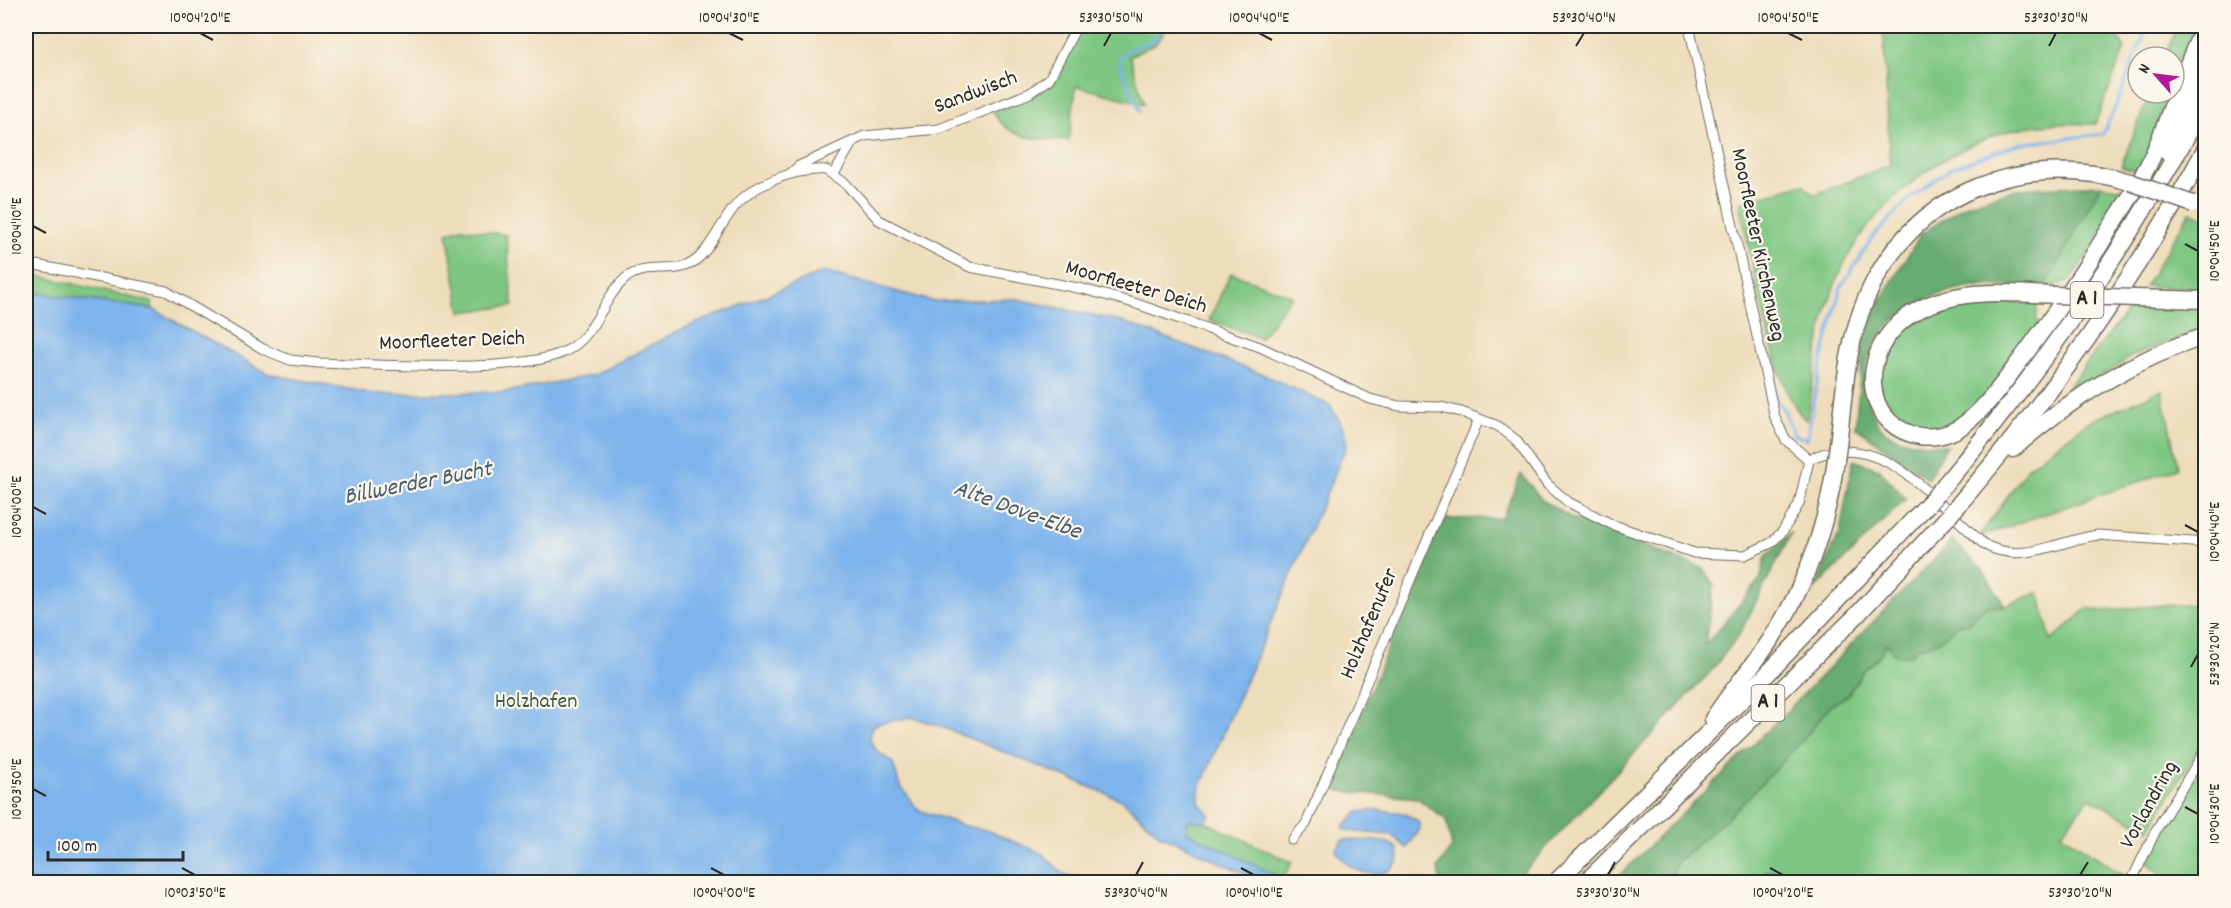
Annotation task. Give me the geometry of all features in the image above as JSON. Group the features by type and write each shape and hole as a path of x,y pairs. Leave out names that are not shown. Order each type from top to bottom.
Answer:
{"highway":[{"path":"2205,26 2176,90 2156,147 2132,194 2083,273 1998,389 1969,421 1942,435 1912,435 1899,428 1882,414 1874,396 1872,383 1875,361 1889,334 1912,314 1927,306 1957,296 2055,295 2135,298 2205,300"},
{"path":"2149,204 2205,53"},
{"name":"A 1","path":"1556,882 1697,745 1838,602 1933,499 2020,393 2079,312 2149,204 2205,101"},
{"name":"A 1","path":"1586,882 1855,617 1986,473 2099,321 2168,214 2205,148"},
{"path":"1697,745 1732,689 1765,648 1798,592 1824,524 1837,452 1849,357 1865,301 1881,270 1922,221 1959,196 1991,181 2016,174 2073,170 2130,182 2199,207"},
{"path":"1986,473 2054,416 2116,375 2173,348 2205,336"}],"street":[{"name":"Sandwisch","path":"788,176 799,166 854,141 884,132 920,132 939,129 1030,93 1049,79 1077,26"},
{"name":"Moorfleeter Kirchenweg","path":"1689,26 1775,418 1786,440 1809,460"},
{"path":"834,174 854,141"},
{"name":"Moorfleeter Deich","path":"26,263 166,291 252,343 290,360 332,364 505,364 555,355 571,348 585,334 617,288 627,278 645,269 692,263 743,198 760,187 788,176 816,170 834,174 879,219 970,267 1083,289 1134,303 1260,347 1370,399 1399,406 1441,407 1479,419 1509,433 1547,484 1568,502 1611,524 1694,553 1745,555 1771,543 1783,531 1799,504 1809,460"},
{"name":"Holzhafenufer","path":"1292,840 1306,824 1479,419"},
{"path":"1809,460 1817,455 1848,450 1862,451 1889,462 1981,541 2004,552 2032,553 2080,537 2098,535 2205,543"},
{"name":"Vorlandring","path":"2131,882 2156,830 2205,748"}],"green space":[{"path":"1082,26 1169,26 1155,44 1130,56 1144,104 1076,86 1069,140 1036,139 1008,129 993,112 1031,96 1053,83"},
{"path":"1880,26 2109,26 2125,48 2095,124 2039,125 2005,132 1979,142 1929,169 1885,207 1866,229 1850,252 1826,311 1807,420 1795,407 1774,354 1740,203 1803,184 1814,195 1890,165 1884,39"},
{"path":"2178,26 2199,26 2186,56 2186,45 2170,45"},
{"path":"2145,105 2165,105 2140,172 2121,166"},
{"path":"2101,185 2127,190 2071,280 2044,289"},
{"path":"2101,185 2044,289 1980,286 1940,294 1907,310 1881,335 1872,350 1866,367 1865,385 1869,404 1879,425 1889,434 1910,442 1947,445 1928,479 1855,427 1864,339 1881,299 1921,234 1965,205 2016,189"},
{"path":"2190,212 2205,218 2205,289 2145,286"},
{"path":"461,228 506,235 513,306 461,312 447,233"},
{"path":"26,273 152,302 153,309 37,293 26,295"},
{"path":"1231,273 1292,296 1260,338 1209,320"},
{"path":"1983,301 2037,304 2037,321 2040,325 1994,388 1960,421 1925,431 1906,427 1883,407 1878,377 1884,353 1911,322 1938,307"},
{"path":"2131,306 2205,307 2205,329 2135,354 2063,402 2056,403"},
{"path":"2162,390 2178,468 1979,537 2028,467 2088,422"},
{"path":"1853,460 1879,469 1906,499 1814,590 1840,532"},
{"path":"1521,474 1542,500 1571,518 1702,568 1714,585 1705,645 1760,580 1766,556 1792,532 1739,635 1712,670 1514,882 1440,882 1438,868 1452,847 1446,820 1417,798 1339,791 1331,787 1441,519 1502,518"},
{"path":"1952,540 1982,569 2005,606 1985,607 1968,623 1957,625 1938,642 1916,648 1911,655 1897,656 1886,643 1880,656 1863,671 1847,696 1831,705 1803,740 1739,807 1676,863 1670,882 1613,882 1787,711"},
{"path":"1982,569 2005,606 2039,592 2051,641 2088,608 2101,611 2162,605 2205,605 2205,738 2149,830 2089,798 2061,834 2127,877 2125,882 1669,882 1676,863 1739,807 1803,740 1831,705 1847,696 1863,671 1880,656 1886,643 1951,577"},
{"path":"2205,758 2205,882 2171,882 2147,862"},
{"path":"1189,820 1205,822 1292,862 1283,880 1187,832 1186,825"},
{"path":"1766,871 1786,873 1792,882 1755,882"}],"water":[{"path":"824,272 932,301 1017,299 1124,322 1262,374 1329,405 1341,424 1347,445 1199,790 1199,803 1210,815 1205,822 1189,820 1186,825 1187,832 1289,882 1263,882 1159,834 1122,800 942,727 911,717 877,724 871,728 870,741 878,752 893,763 899,784 918,810 965,826 986,830 1041,853 1064,874 1094,882 26,882 26,295 37,293 153,309 269,374 375,394 506,392 594,375 680,330"},
{"path":"1377,810 1404,813 1418,821 1420,829 1407,848 1391,835 1347,831 1343,827 1358,812"},
{"path":"1343,840 1380,841 1391,844 1398,849 1399,859 1385,872 1376,874 1357,870 1341,857 1336,849"}],"waterway":[{"path":"1140,111 1120,66 1121,57 1126,51 1152,41 1165,26"},
{"path":"1770,364 1777,401 1784,410 1794,435 1807,439 1820,367 1841,287 1873,237 1909,199 1951,168 2018,144 2103,134 2149,26"}],"water label":[{"name":"Billwerder Bucht","path":"418,484"},
{"name":"Alte Dove-Elbe","path":"1017,511"}],"park label":[{"name":"Holzhafen","path":"536,702"}]}
